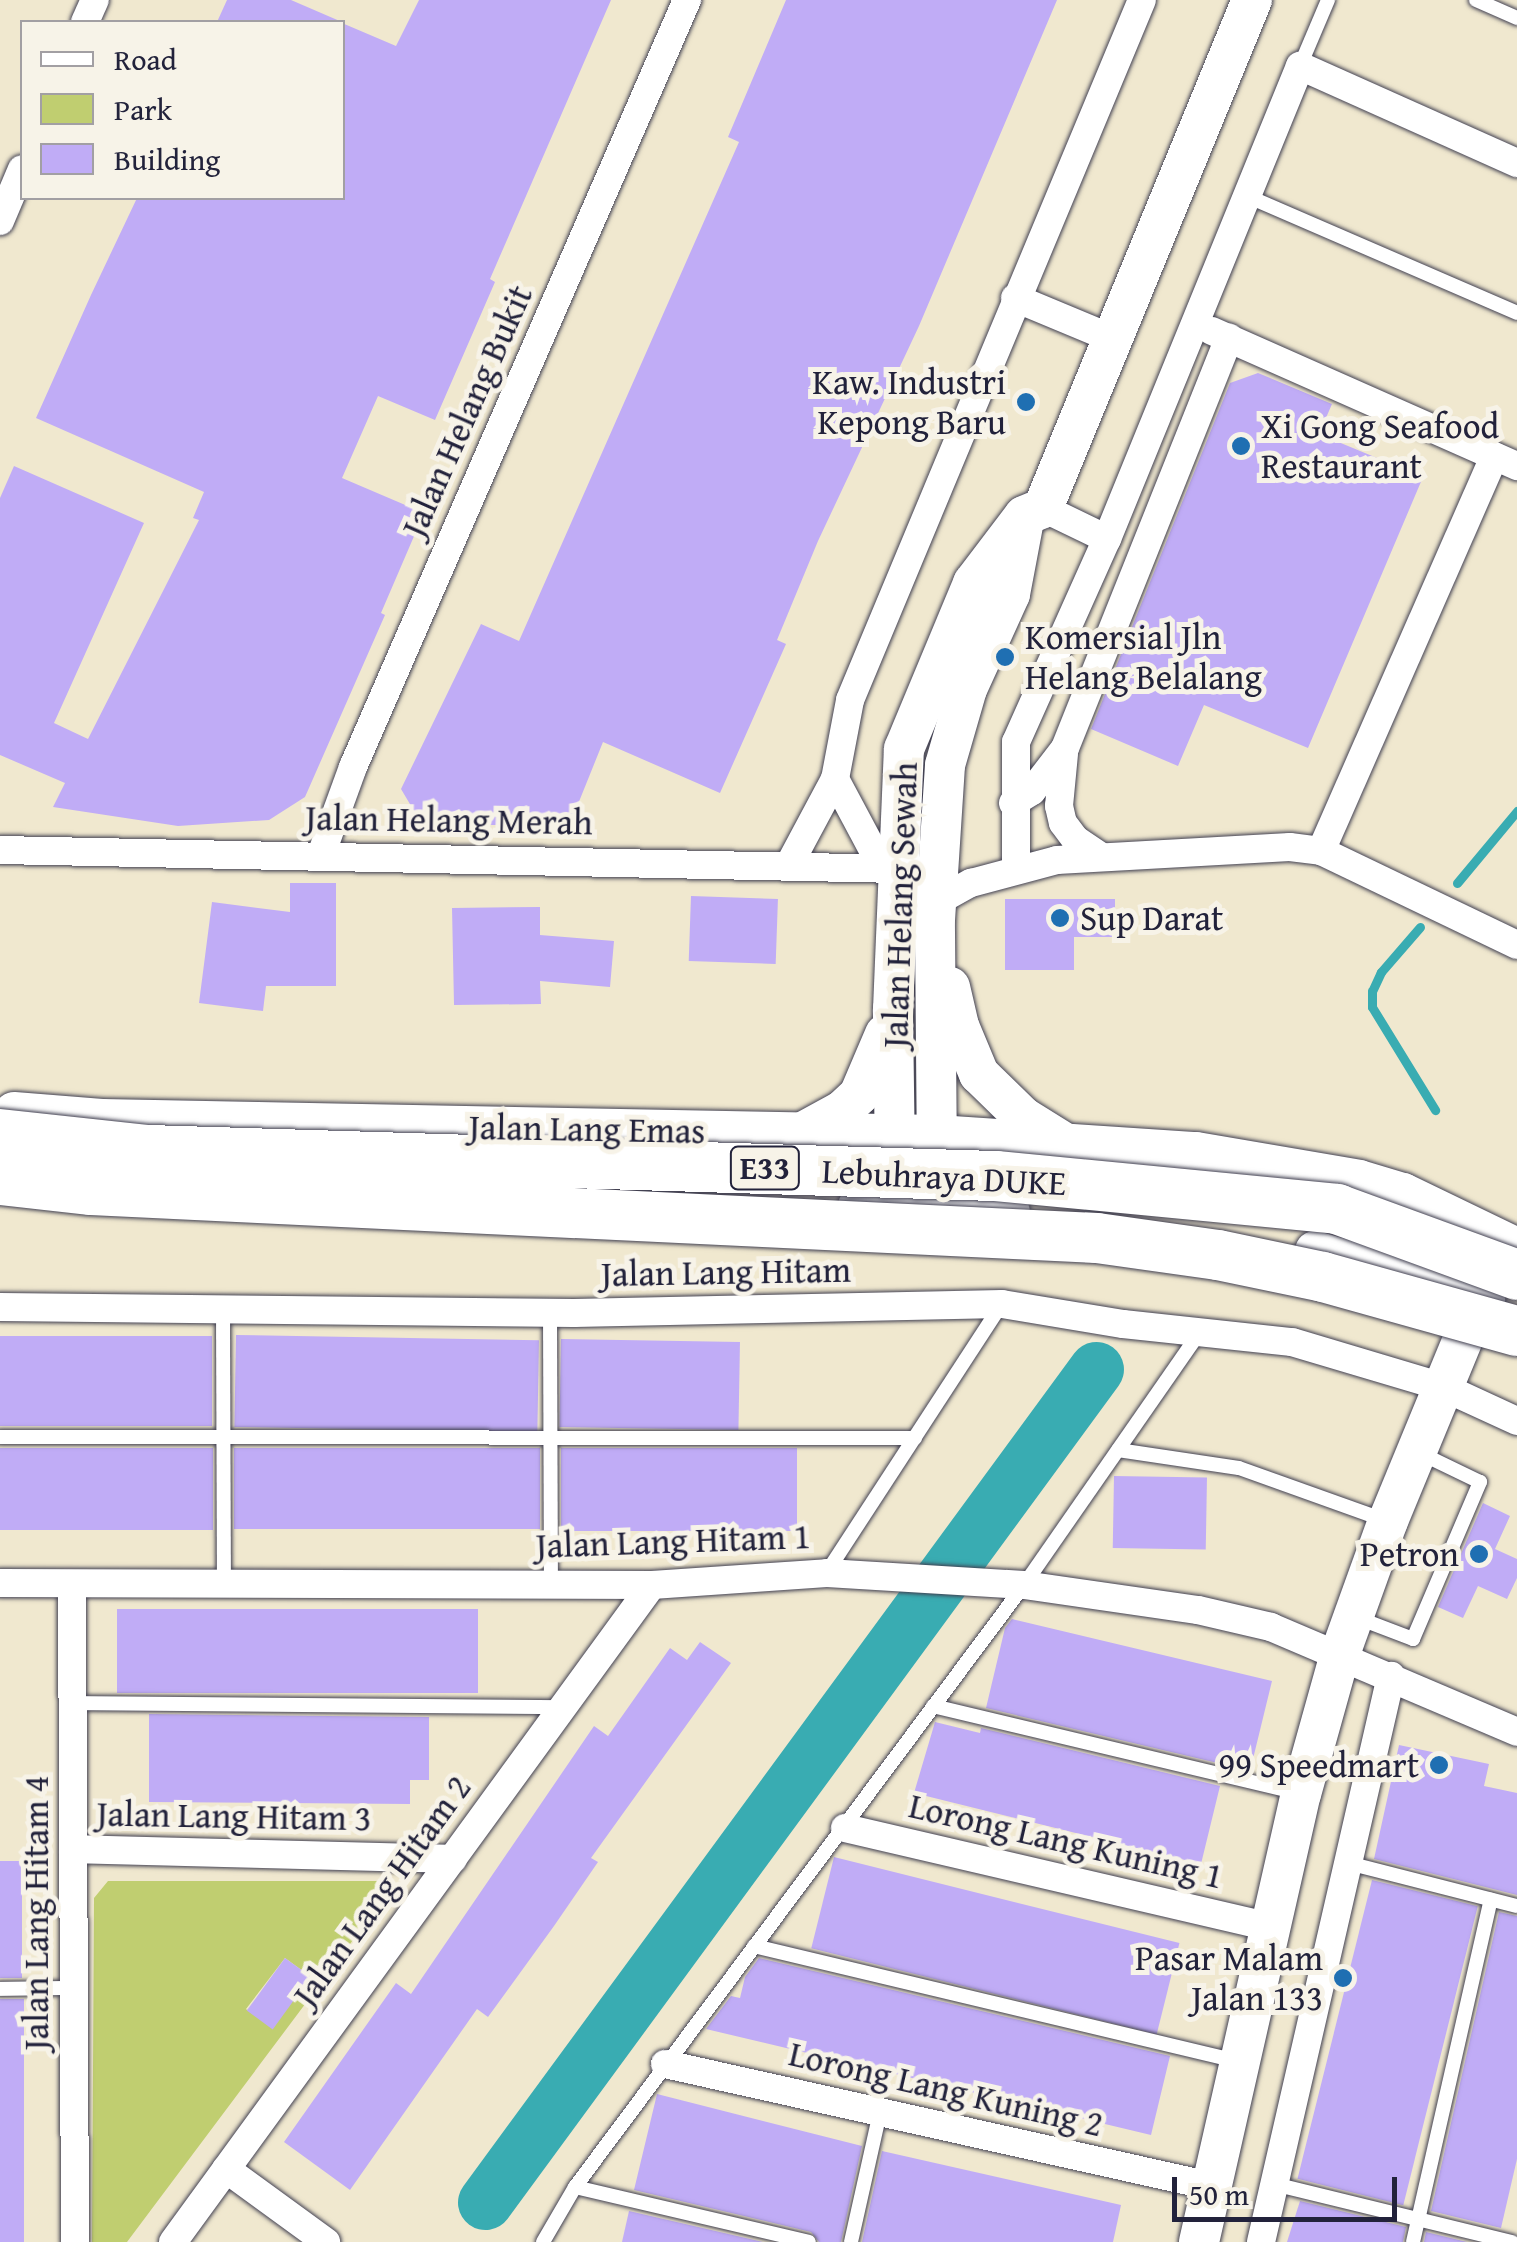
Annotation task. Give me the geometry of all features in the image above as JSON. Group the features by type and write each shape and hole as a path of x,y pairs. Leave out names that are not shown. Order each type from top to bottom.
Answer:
{"highway":[{"name":"Lebuhraya DUKE","path":"0,1134 148,1150 996,1176 1336,1210 1505,1295"},
{"name":"Lebuhraya DUKE","path":"0,1180 91,1190 1097,1238 1323,1277 1517,1331"}],"main road":[{"name":"Jalan Helang Sewah","path":"937,1204 936,911 945,765 966,689 1010,594 1034,512 1252,0"},
{"name":"Jalan Helang Sewah","path":"896,1204 889,868 904,750 974,583 1034,512"},
{"path":"936,911 958,1026 980,1074 1024,1117 1062,1141"},
{"path":"801,1133 843,1110 859,1095 872,1073 893,1009"},
{"name":"Jalan Lang Emas","path":"0,1111 102,1118 936,1135 1196,1152 1360,1180 1404,1192 1517,1248"},
{"path":"1274,1167 1458,1237 1482,1258 1505,1295"},
{"path":"0,1196 119,1209 405,1214 736,1213 937,1204 1093,1218 1306,1249 1505,1295"},
{"path":"1199,2242 1300,1794 1340,1654 1388,1521 1443,1387 1505,1295"}],"street":[{"name":"Jalan Helang Bukit","path":"321,855 353,767 687,0"},
{"path":"789,865 835,779 850,700 1142,0"},
{"path":"1016,868 1016,742 1107,539 1300,66 1517,163"},
{"path":"0,222 20,174"},
{"path":"1015,298 1111,338"},
{"path":"1195,323 1506,461 1321,851"},
{"path":"1014,803 1032,791 1065,748 1229,338"},
{"path":"1034,512 1107,539"},
{"path":"1065,748 1059,806 1064,824 1075,840 1100,856"},
{"path":"835,779 889,868"},
{"path":"936,911 971,883 1016,868 1100,856 1290,847 1321,851 1517,945"},
{"name":"Jalan Helang Merah","path":"0,850 889,868"},
{"name":"Jalan Lang Hitam","path":"0,1307 550,1313 1002,1304 1199,1333 1292,1342 1443,1387 1517,1420"},
{"name":"Jalan Lang Hitam 1","path":"0,1583 652,1584 827,1573 1013,1584 1234,1617 1340,1654 1515,1726"},
{"name":"Jalan Lang Hitam 4","path":"72,1584 76,2242"},
{"name":"Jalan Lang Hitam 2","path":"173,2242 652,1584"},
{"path":"1260,2242 1392,1676"},
{"name":"Lorong Lang Kuning 1","path":"845,1828 1270,1927"},
{"name":"Jalan Lang Hitam 3","path":"73,1849 453,1859"},
{"name":"Lorong Lang Kuning 2","path":"666,2064 1211,2186"},
{"path":"226,2169 326,2242"}],"lane":[{"path":"1300,66 1328,0"},
{"path":"1476,0 1517,18"},
{"path":"1247,196 1517,313"},
{"path":"827,1573 1002,1304"},
{"path":"223,1312 224,1584"},
{"path":"550,1313 550,1584"},
{"path":"543,2242 574,2187 845,1828 1013,1584 1118,1450 1199,1333"},
{"path":"0,1437 915,1438"},
{"path":"1118,1450 1239,1468 1388,1521"},
{"path":"1354,1616 1414,1639 1480,1482 1417,1452"},
{"path":"72,1703 563,1707"},
{"path":"932,1706 1300,1794"},
{"path":"1348,1863 1517,1906"},
{"path":"1413,2242 1491,1900"},
{"path":"754,1946 1239,2062"},
{"path":"0,1989 74,1988"},
{"path":"851,2242 880,2112"},
{"path":"1274,2184 1512,2242"},
{"path":"574,2187 810,2242"}],"green space":[{"path":"108,1881 377,1881 377,1908 127,2242 92,2242 94,1898","holes":["285,1958 311,1977 247,2010 246,2009"]}],"building":[{"path":"227,0 291,0 337,20 218,20"},
{"path":"419,0 611,0 490,279 495,282 435,420 378,396 342,478 424,513 381,613 385,615 305,797 269,820 178,826 53,807 65,783 0,755 0,498 14,466 144,523 54,723 88,739 199,520 193,518 204,492 36,418 91,295 136,200 345,200 345,24 396,46"},
{"path":"786,0 1057,0 919,326 818,541 777,640 786,644 720,793 603,742 570,824 423,826 401,789 481,624 519,641 739,142 728,137"},
{"path":"1258,373 1332,404 1319,434 1423,477 1308,748 1204,705 1178,766 1091,729 1230,383"},
{"path":"290,883 336,883 336,986 266,986 263,1011 199,1003 212,902 290,912"},
{"path":"691,896 778,899 776,964 689,961"},
{"name":"Sup Darat","path":"1005,899 1115,899 1115,937 1074,937 1074,970 1005,970"},
{"path":"540,907 540,935 614,941 610,987 540,981 541,1004 454,1005 452,908"},
{"path":"236,1335 539,1340 537,1432 234,1427"},
{"path":"0,1336 212,1336 212,1426 0,1426"},
{"path":"561,1339 740,1342 738,1430 559,1427"},
{"path":"0,1448 213,1448 213,1530 0,1530"},
{"path":"234,1448 540,1448 540,1529 234,1529"},
{"path":"561,1448 797,1448 797,1531 561,1531"},
{"path":"1114,1476 1207,1478 1206,1550 1113,1548"},
{"name":"Petron","path":"1483,1503 1510,1516 1495,1549 1517,1559 1517,1578 1507,1599 1478,1586 1463,1618 1438,1607"},
{"path":"117,1609 478,1609 478,1693 117,1693"},
{"path":"1012,1619 1272,1681 1252,1763 1228,1758 1226,1765 986,1708 1005,1628"},
{"path":"700,1642 731,1663 591,1858 598,1862 554,1926 488,2017 477,2009 350,2190 284,2142 396,1983 411,1994 594,1726 608,1736 670,1648 687,1660"},
{"path":"149,1714 429,1717 429,1780 410,1780 410,1804 149,1802"},
{"path":"935,1722 980,1733 981,1728 1220,1786 1201,1864 914,1793"},
{"path":"1399,1745 1489,1764 1484,1786 1517,1793 1517,1895 1374,1859"},
{"path":"834,1857 1179,1943 1157,2034 811,1948"},
{"path":"0,1861 22,1861 22,1978 0,1978"},
{"path":"1372,1880 1478,1906 1403,2205 1297,2179"},
{"path":"1499,1912 1517,1916 1517,2159 1501,2228 1431,2211"},
{"path":"285,1958 311,1977 273,2029 247,2011"},
{"path":"759,1958 1170,2056 1151,2135 706,2029 731,1996 740,1998 745,1977"},
{"path":"0,1999 24,1999 24,2242 0,2242"},
{"path":"657,2094 862,2146 841,2242 819,2242 811,2232 634,2190"},
{"path":"882,2151 1121,2205 1113,2242 862,2242"},
{"path":"1300,2201 1406,2227 1403,2242 1287,2242"},
{"path":"629,2211 763,2242 622,2242"},
{"path":"1426,2232 1467,2242 1424,2242"}],"waterway":[{"path":"1457,883 1517,811"},
{"path":"1420,927 1381,972 1372,991 1372,1007 1435,1110"},
{"path":"485,2202 1096,1369"}],"place":[{"name":"Kaw. Industri Kepong Baru","path":"1026,402"},
{"name":"Xi Gong Seafood Restaurant","path":"1241,446"},
{"name":"Komersial Jln Helang Belalang","path":"1005,657"},
{"name":"Sup Darat","path":"1060,918"},
{"name":"Petron","path":"1479,1554"},
{"name":"99 Speedmart","path":"1439,1765"},
{"name":"Pasar Malam Jalan 133","path":"1343,1978"}]}
